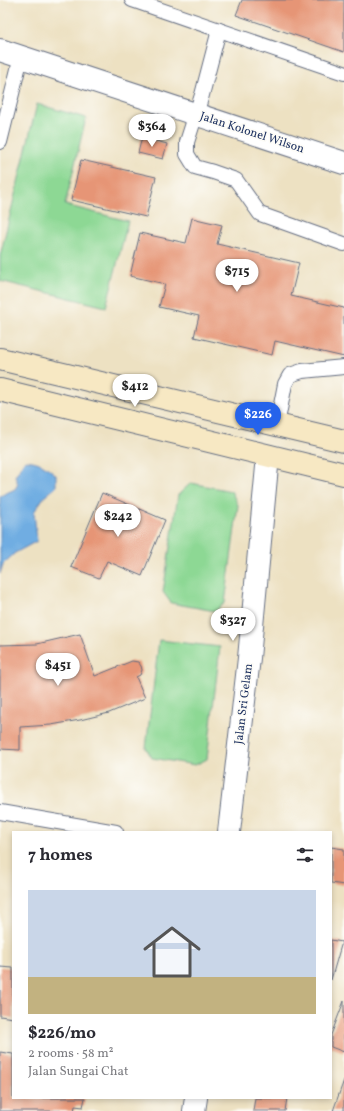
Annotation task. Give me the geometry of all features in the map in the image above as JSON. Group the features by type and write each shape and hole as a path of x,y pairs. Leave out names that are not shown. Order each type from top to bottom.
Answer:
{"main road":[{"path":"0,359 344,441"},
{"path":"0,390 344,474"}],"street":[{"name":"Jalan Kolonel Wilson","path":"0,50 344,163"},
{"name":"Jalan Sri Gelam","path":"229,831 249,658 268,456"},
{"path":"194,1111 196,1099"}],"lane":[{"path":"132,0 344,73"},
{"path":"219,30 187,142 187,154 195,167 236,180 260,214 344,244"},
{"path":"0,142 4,109 21,57"},
{"path":"277,425 285,384 290,375 302,371 344,367"},
{"path":"0,812 110,831"}],"green space":[{"path":"37,104 86,118 65,205 128,221 106,307 0,281 0,256"},
{"path":"191,483 231,491 238,505 225,603 215,611 171,603 163,592 178,495"},
{"path":"159,640 220,647 207,759 195,765 152,758 146,748"}],"water":[{"path":"25,460 34,461 45,466 56,475 56,487 44,497 34,512 37,541 15,553 3,564 0,574 0,496 15,489 18,484 15,476"}],"building":[{"path":"242,0 344,0 344,52 236,15"},
{"path":"142,137 167,144 163,159 138,153"},
{"path":"81,160 156,177 146,217 71,200"},
{"path":"192,218 222,225 217,244 299,263 291,296 344,308 344,357 275,341 272,355 194,337 199,316 159,307 165,284 130,276 140,233 186,243"},
{"path":"102,493 165,520 142,576 107,561 99,578 71,567"},
{"path":"80,634 95,676 132,661 138,662 142,670 140,675 136,677 145,698 109,713 80,720 51,725 20,727 20,750 0,749 0,645 37,644"},
{"path":"332,847 344,849 344,885 332,883"},
{"path":"332,940 342,942 332,977"},
{"path":"0,967 12,968 12,1018 0,1016"},
{"path":"344,1001 344,1052 332,1047 332,1032"},
{"path":"0,1052 12,1054 12,1099 85,1099 83,1107 75,1106 74,1111 0,1111"},
{"path":"344,1080 344,1111 333,1111"},
{"path":"255,1099 287,1099 285,1111 253,1111"}]}
